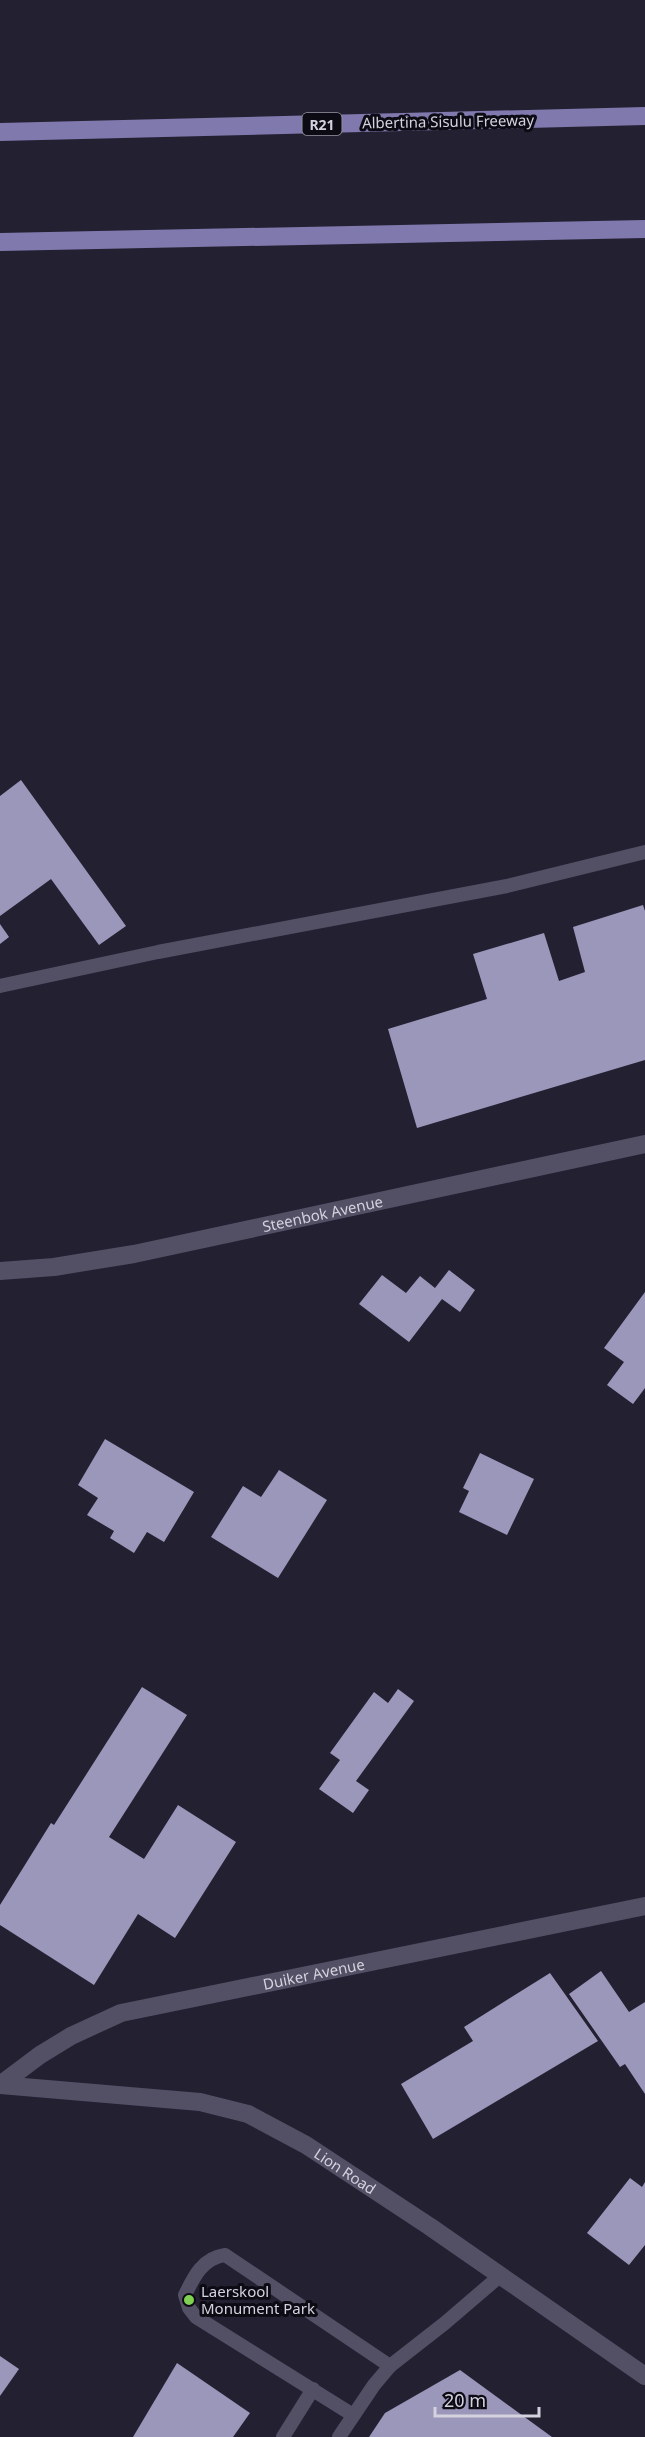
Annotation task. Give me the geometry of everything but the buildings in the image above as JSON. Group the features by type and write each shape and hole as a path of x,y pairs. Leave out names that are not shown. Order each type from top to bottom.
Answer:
{"highway":[{"name":"Albertina Sisulu Freeway","path":"0,132 645,116"},
{"path":"0,242 645,229"}],"street":[{"name":"Steenbok Avenue","path":"0,1271 54,1267 134,1254 645,1144"},
{"name":"Duiker Avenue","path":"0,2085 40,2055 71,2036 121,2013 645,1906"},
{"name":"Lion Road","path":"0,2085 200,2102 248,2114 306,2145 501,2275 645,2376"}],"lane":[{"path":"0,986 158,952 507,886 645,852"},
{"path":"353,2415 196,2317 185,2295 201,2267 213,2257 225,2255 390,2366"},
{"path":"339,2437 390,2366 501,2275"},
{"path":"284,2437 313,2389"}],"place":[{"name":"Laerskool Monument Park","path":"189,2300"}]}
